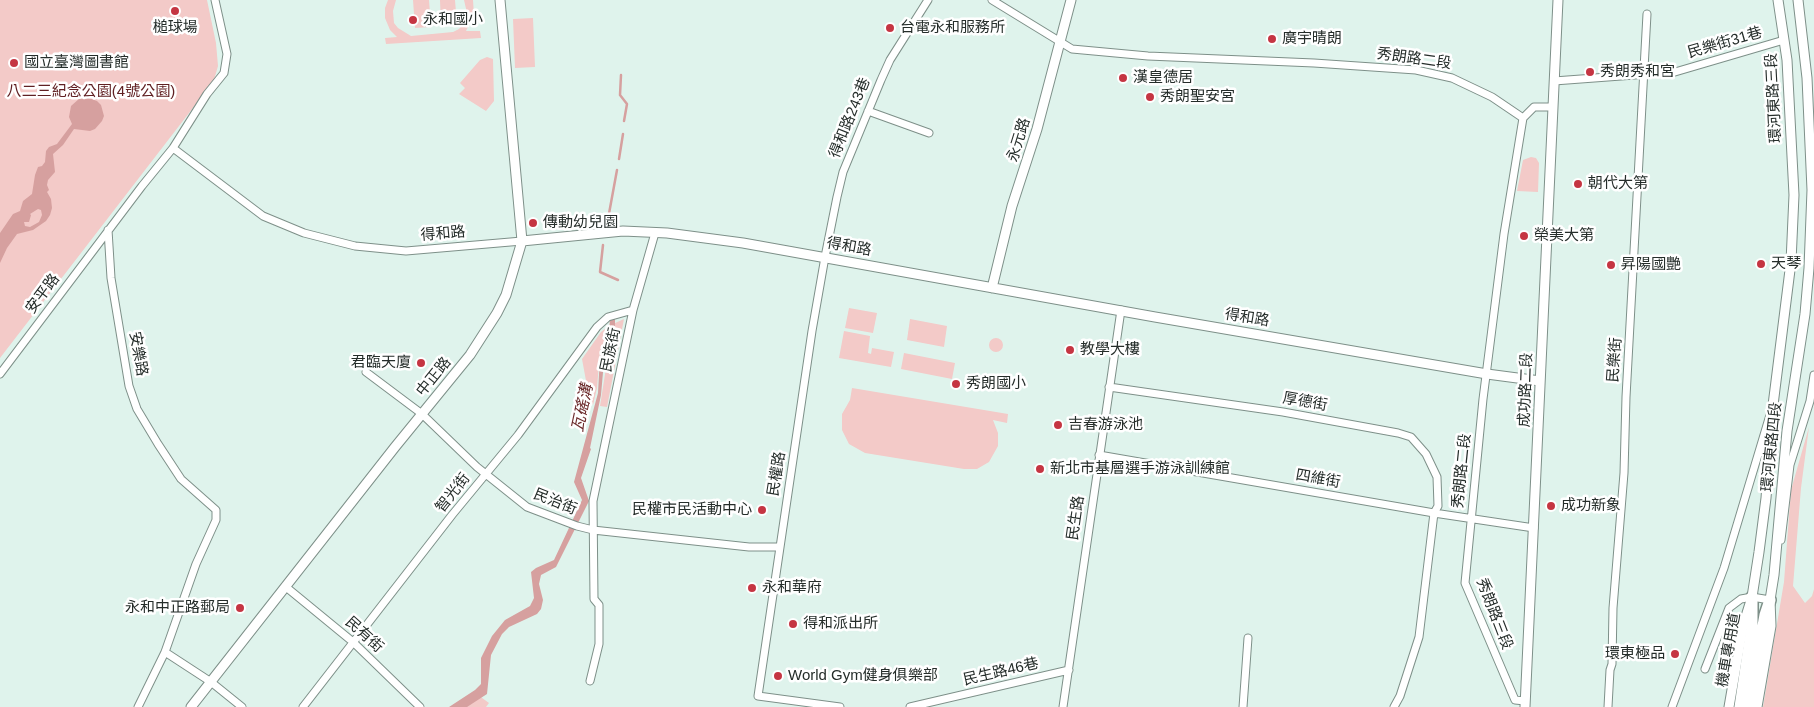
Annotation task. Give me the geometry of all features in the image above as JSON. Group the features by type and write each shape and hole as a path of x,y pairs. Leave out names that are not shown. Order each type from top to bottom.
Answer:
{"highway":[{"path":"1740,707 1752,627 1752,597"},
{"path":"1750,707 1764,615 1770,600"}],"street":[{"path":"108,230 173,148 207,94 224,73 227,54 216,3 222,0"},
{"name":"中正路","path":"191,707 470,355 506,296 522,241 500,0"},
{"name":"得和路243巷","path":"825,256 843,172 890,60 928,0"},
{"name":"秀朗路二段","path":"992,0 1072,49 1148,56 1314,63 1416,70 1452,78 1492,97 1523,118 1504,234 1471,518"},
{"name":"永元路","path":"992,288 1012,206 1037,129 1071,0"},
{"name":"成功路二段","path":"1525,704 1558,0"},
{"name":"環河東路三段","path":"1778,0 1787,60 1794,195"},
{"name":"環河東路四段","path":"1757,707 1771,626 1770,600 1774,575 1786,431 1805,314 1809,268 1812,190 1807,78 1798,0"},
{"name":"民樂街","path":"1608,707 1612,664 1613,608 1624,473 1626,397 1647,14"},
{"name":"民樂街31巷","path":"1554,81 1644,76 1675,72 1784,40"},
{"path":"1523,118 1534,107 1553,107"},
{"path":"868,111 929,133"},
{"name":"得和路","path":"173,148 264,216 304,233 355,246 406,251 623,231 743,243 1487,374 1540,381"},
{"name":"環河東路四段","path":"1729,707 1743,626 1752,597 1766,498 1773,405 1791,262 1794,195"},
{"name":"安平路","path":"0,374 108,230"},
{"name":"安樂路","path":"108,230 117,312 129,386 137,409 181,479 216,510 216,520 196,564 165,652 138,707"},
{"name":"民族街","path":"590,681 599,644 599,605 594,599 593,501 633,310 655,233"},
{"name":"民權路","path":"820,706 758,696 825,256"},
{"name":"智光街","path":"303,707 485,474 518,435 597,327 608,317 633,310"},
{"name":"民生路","path":"1063,707 1121,310"},
{"name":"民治街","path":"366,372 422,414 485,474 527,507 593,530 749,547 780,547"},
{"path":"1774,575 1784,524 1790,465 1810,401 1814,374"},
{"name":"厚德街","path":"1109,387 1284,412 1411,437 1426,454 1437,477 1438,506 1434,513 1419,637 1400,696 1394,707"},
{"name":"環河東路四段","path":"1672,707 1724,568 1773,405"},
{"name":"四維街","path":"1099,455 1434,513 1534,528"},
{"name":"秀朗路三段","path":"1471,518 1465,583 1515,700 1525,704"},
{"name":"民有街","path":"286,587 353,642 420,707"},
{"path":"1705,669 1729,608 1741,599 1752,597 1770,600"},
{"name":"機車專用道","path":"1733,707 1752,597"},
{"path":"1243,707 1248,638"},
{"path":"165,652 211,682 242,707"},
{"name":"民生路46巷","path":"910,707 1069,670"},
{"path":"820,706 840,707"}],"green space":[{"name":"八二三紀念公園(4號公園)","path":"0,0 207,0 216,43 218,66 214,80 206,91 0,358"},
{"path":"388,0 396,0 393,11 394,23 398,28 411,36 453,32 459,29 467,13 464,0 473,0 474,15 466,31 480,31 481,38 386,44 385,38 397,37 390,30 385,18 385,8"},
{"path":"413,0 429,0 431,27 415,28"},
{"path":"440,0 455,0 457,25 441,26"},
{"path":"533,18 535,67 515,68 513,19"},
{"path":"487,57 493,59 494,101 486,111 459,94 465,88 460,83 480,60"},
{"path":"1531,157 1536,158 1539,163 1538,192 1517,191 1523,160"},
{"path":"849,308 877,313 873,333 845,328"},
{"path":"624,319 607,407 600,406 613,324"},
{"path":"910,319 947,326 944,347 907,340"},
{"path":"611,324 600,351 597,388 593,405 589,397 582,359 601,332"},
{"path":"844,331 870,336 868,353 871,354 872,348 894,352 891,367 839,358"},
{"path":"996,338 1001,340 1003,345 1001,350 996,352 991,350 989,345 991,340"},
{"path":"904,353 955,363 952,379 901,369"},
{"path":"852,388 1008,414 1007,423 993,420 998,433 998,446 989,462 977,469 964,469 865,453 849,444 842,430 842,414 850,400"},
{"path":"1809,427 1801,488 1793,586 1805,603 1812,596 1814,589 1814,707 1763,707 1784,582 1791,490"},
{"path":"478,695 489,703 486,707 460,707"}],"shaded area":[{"path":"86,97 97,101 101,105 104,116 102,121 95,129 90,131 74,129 63,145 53,154 55,172 48,180 47,185 52,208 50,215 46,221 33,230 17,234 7,248 0,263 0,233 13,214 20,211 23,201 32,194 35,175 38,167 42,166 45,162 46,151 49,147 57,144 72,124 69,117 71,106 80,98","holes":["38,209 41,210 42,215 39,222 30,227 25,226 24,222 29,222 30,214"]},
{"path":"615,317 615,333 607,348 604,361 601,395 591,449 581,478 589,501 556,567 541,575 539,584 543,600 541,609 537,614 509,627 502,634 491,655 487,694 467,707 449,707 481,684 481,658 492,636 505,620 530,606 534,598 531,572 554,560 582,500 574,482 598,393 600,356 609,332 610,318"}],"waterway":[{"name":"瓦磘溝","path":"621,75 620,95 627,104 624,121"},
{"name":"瓦磘溝","path":"619,159 623,134"},
{"name":"瓦磘溝","path":"608,219 617,170"},
{"name":"瓦磘溝","path":"603,245 600,272 618,280"}],"place":[{"name":"槌球場","path":"175,11"},
{"name":"永和國小","path":"413,20"},
{"name":"台電永和服務所","path":"890,28"},
{"name":"廣宇晴朗","path":"1272,39"},
{"name":"國立臺灣圖書館","path":"14,63"},
{"name":"秀朗秀和宮","path":"1590,72"},
{"name":"漢皇德居","path":"1123,78"},
{"name":"秀朗聖安宮","path":"1150,97"},
{"name":"朝代大第","path":"1578,184"},
{"name":"傳動幼兒園","path":"533,223"},
{"name":"榮美大第","path":"1524,236"},
{"name":"天琴","path":"1761,264"},
{"name":"昇陽國艷","path":"1611,265"},
{"name":"教學大樓","path":"1070,350"},
{"name":"君臨天廈","path":"421,363"},
{"name":"秀朗國小","path":"956,384"},
{"name":"吉春游泳池","path":"1058,425"},
{"name":"新北市基層選手游泳訓練館","path":"1040,469"},
{"name":"成功新象","path":"1551,506"},
{"name":"民權市民活動中心","path":"762,510"},
{"name":"永和華府","path":"752,588"},
{"name":"永和中正路郵局","path":"240,608"},
{"name":"得和派出所","path":"793,624"},
{"name":"環東極品","path":"1675,654"},
{"name":"World Gym健身俱樂部","path":"778,676"}]}
